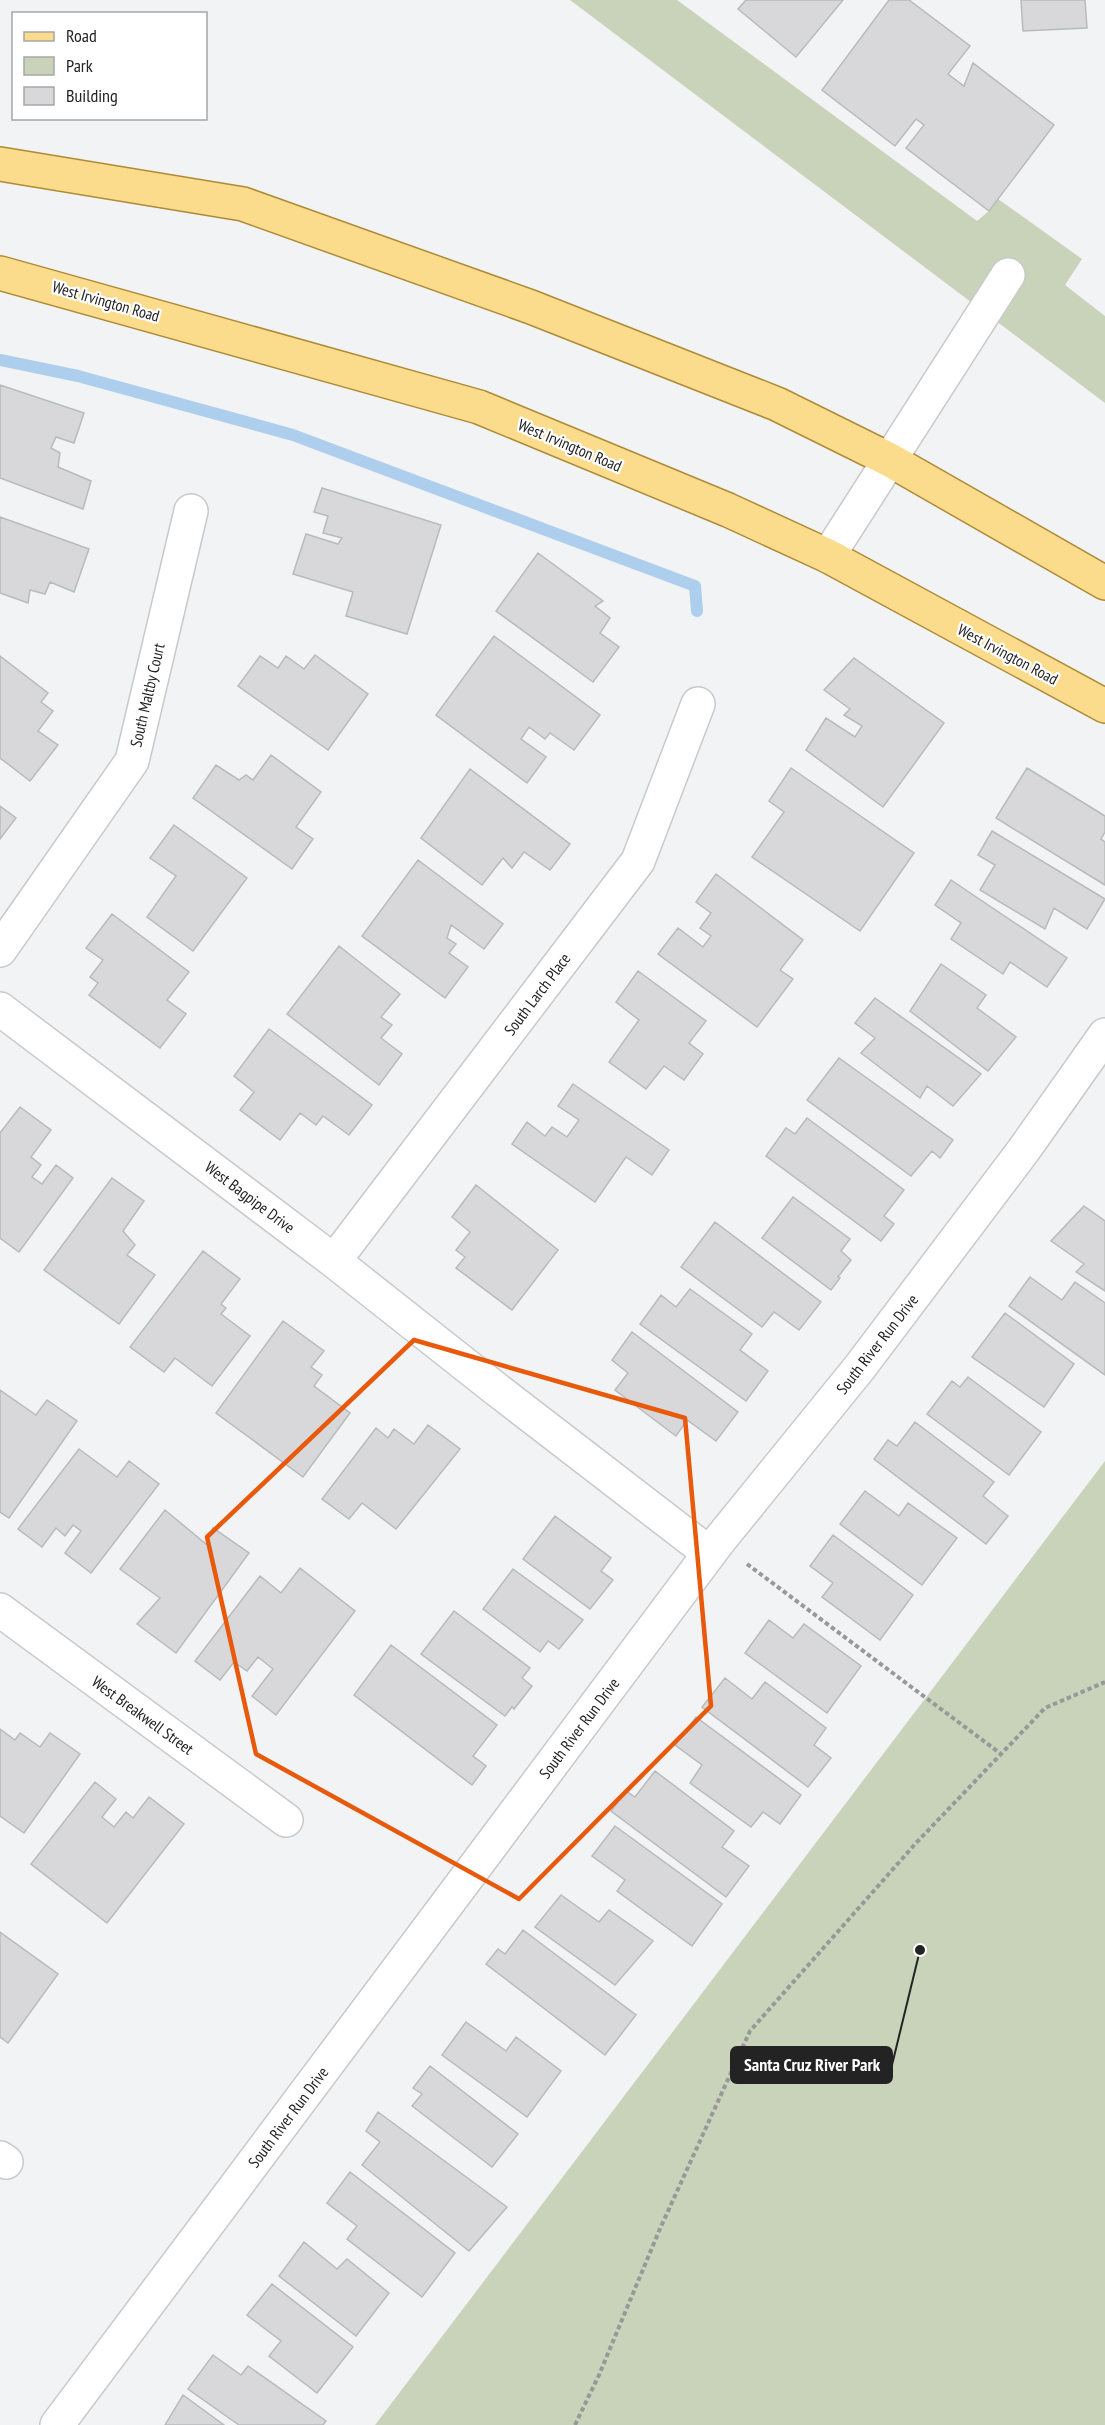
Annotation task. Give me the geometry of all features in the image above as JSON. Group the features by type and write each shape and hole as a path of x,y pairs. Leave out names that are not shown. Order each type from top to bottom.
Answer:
{"main road":[{"path":"0,164 243,204 531,307 777,404 890,460 1105,583"},
{"name":"West Irvington Road","path":"0,273 479,407 728,510 828,556 1105,706"}],"street":[{"path":"828,556 1008,275"},
{"name":"South Maltby Court","path":"0,950 132,761 191,511"},
{"name":"South Larch Place","path":"334,1261 638,861 698,704"},
{"name":"West Bagpipe Drive","path":"0,1009 334,1261 496,1389 713,1548"},
{"name":"South River Run Drive","path":"57,2425 713,1548 860,1367 1023,1151 1105,1035"},
{"name":"West Breakwell Street","path":"0,1610 286,1820"}],"path":[{"path":"713,1548 1001,1754"},
{"path":"574,2425 600,2375 659,2231 750,2031 918,1842 1045,1708 1105,1682"}],"highlighted area":[{"path":"414,1340 685,1418 711,1706 519,1899 256,1754 207,1537"}],"green space":[{"path":"570,0 677,0 977,221 998,199 1082,259 1065,285 1105,316 1105,403"},
{"path":"1105,1461 1105,2425 375,2425"}],"building":[{"path":"746,0 843,0 796,57 738,9"},
{"path":"889,0 909,0 970,46 948,74 964,86 973,63 1054,125 989,211 906,148 924,125 916,119 895,146 822,90"},
{"path":"1021,0 1085,0 1087,28 1023,31"},
{"path":"0,385 84,413 74,443 56,437 51,448 60,453 58,467 91,481 83,509 0,478"},
{"path":"322,488 441,525 407,634 346,616 353,592 293,574 306,534 338,544 342,538 323,533 328,516 314,512"},
{"path":"0,517 89,549 74,592 50,582 45,594 30,590 28,603 0,593"},
{"path":"538,553 603,601 595,606 610,618 600,633 619,647 593,682 496,611"},
{"path":"494,636 600,715 574,750 550,733 545,739 529,727 521,739 546,757 527,783 436,715"},
{"path":"315,655 368,694 328,750 238,686 260,656 278,668 286,656 304,669"},
{"path":"0,656 48,693 41,702 53,711 38,731 58,745 30,781 0,758"},
{"path":"854,658 944,723 883,807 806,750 826,718 855,737 862,726 844,715 850,709 824,690"},
{"path":"271,755 321,792 296,827 313,839 292,869 193,798 216,765 239,780 246,775 253,780"},
{"path":"791,768 914,853 860,931 752,857 784,812 769,801"},
{"path":"1027,768 1105,816 1105,832 1101,839 1105,842 1105,885 996,818"},
{"path":"470,769 570,844 550,870 524,852 512,868 503,858 482,885 421,838"},
{"path":"0,806 16,818 0,839"},
{"path":"174,825 247,878 193,951 147,917 176,876 150,858"},
{"path":"992,831 1105,899 1087,929 1054,908 1045,929 980,890 995,865 978,855"},
{"path":"418,860 503,924 484,949 451,925 447,938 456,944 449,953 468,967 445,998 362,936"},
{"path":"716,874 803,940 780,970 793,979 757,1027 658,954 678,928 703,947 711,936 700,928 711,913 696,902"},
{"path":"951,880 1067,958 1047,987 1010,962 1003,974 951,939 961,923 935,905"},
{"path":"112,914 189,972 167,1000 186,1014 160,1048 89,995 98,983 90,977 103,960 86,948"},
{"path":"339,946 400,994 381,1017 392,1025 381,1038 402,1054 379,1085 287,1014"},
{"path":"941,964 986,995 977,1008 1016,1037 988,1071 910,1011"},
{"path":"638,971 706,1021 689,1043 703,1054 684,1080 664,1066 646,1089 609,1062 639,1020 616,1002"},
{"path":"875,998 981,1074 953,1106 927,1086 920,1098 861,1053 875,1038 855,1023"},
{"path":"269,1029 372,1105 349,1135 323,1116 316,1125 300,1113 280,1140 240,1110 254,1092 234,1076"},
{"path":"839,1058 953,1140 940,1158 932,1151 911,1176 807,1100"},
{"path":"573,1084 669,1150 652,1175 626,1157 595,1202 512,1144 527,1122 545,1136 552,1127 567,1137 579,1120 558,1106"},
{"path":"20,1107 51,1130 31,1157 41,1165 32,1177 42,1184 56,1165 73,1178 19,1252 0,1238 0,1133"},
{"path":"807,1118 904,1190 884,1216 894,1224 881,1241 766,1156 786,1128 795,1134"},
{"path":"112,1178 144,1201 123,1231 135,1245 127,1255 155,1275 119,1324 44,1270"},
{"path":"476,1185 558,1250 512,1310 456,1268 465,1257 456,1250 470,1232 452,1217"},
{"path":"793,1197 850,1239 841,1251 851,1260 831,1290 762,1238"},
{"path":"1084,1206 1105,1221 1105,1291 1076,1272 1084,1264 1051,1241"},
{"path":"715,1222 821,1302 799,1330 774,1312 762,1327 681,1267"},
{"path":"203,1251 240,1279 221,1304 226,1308 221,1314 250,1336 212,1386 175,1358 164,1372 130,1347"},
{"path":"1030,1277 1062,1300 1075,1282 1105,1303 1105,1375 1009,1306"},
{"path":"690,1289 752,1334 740,1350 768,1371 746,1401 640,1324 661,1295 676,1307"},
{"path":"1005,1313 1074,1364 1044,1407 972,1357"},
{"path":"283,1321 324,1351 311,1367 322,1375 314,1386 350,1413 303,1477 216,1413"},
{"path":"632,1332 738,1412 716,1441 687,1420 676,1436 615,1390 628,1373 612,1360"},
{"path":"968,1377 1041,1432 1009,1475 927,1414 952,1381 960,1387"},
{"path":"0,1390 36,1415 47,1400 77,1421 9,1518 0,1512"},
{"path":"915,1422 994,1482 983,1496 1008,1516 986,1544 874,1459 888,1440 897,1446"},
{"path":"428,1425 460,1449 396,1529 362,1503 349,1519 322,1499 376,1428 388,1438 394,1429 414,1444"},
{"path":"79,1449 117,1477 129,1461 159,1484 91,1573 65,1553 81,1531 73,1525 65,1536 56,1528 42,1547 18,1529"},
{"path":"865,1491 899,1516 908,1503 957,1538 922,1585 840,1524"},
{"path":"165,1510 206,1544 213,1528 249,1553 176,1653 137,1624 160,1598 120,1569"},
{"path":"555,1516 611,1558 601,1571 613,1580 590,1609 523,1559"},
{"path":"833,1535 913,1595 880,1640 822,1597 833,1583 810,1566"},
{"path":"300,1568 355,1611 276,1715 252,1696 273,1669 258,1657 247,1671 234,1662 220,1680 195,1661 260,1576 281,1593"},
{"path":"513,1569 583,1620 559,1649 548,1641 540,1652 483,1609"},
{"path":"454,1611 530,1668 522,1678 532,1686 514,1709 512,1707 505,1716 421,1654"},
{"path":"769,1620 793,1638 804,1624 861,1666 827,1713 745,1653"},
{"path":"391,1645 497,1725 473,1756 486,1766 472,1785 354,1695"},
{"path":"725,1678 752,1699 765,1682 826,1728 814,1745 831,1758 808,1787 702,1707"},
{"path":"696,1717 801,1795 780,1824 763,1812 751,1827 690,1783 702,1765 675,1745"},
{"path":"0,1729 15,1740 20,1733 40,1747 50,1733 80,1754 24,1833 0,1816"},
{"path":"655,1771 734,1831 722,1847 749,1866 726,1897 611,1811 626,1791 635,1797"},
{"path":"95,1782 116,1799 102,1817 114,1827 126,1812 133,1818 149,1797 184,1824 107,1923 31,1864"},
{"path":"615,1826 722,1904 692,1946 617,1891 625,1880 592,1856"},
{"path":"561,1895 599,1922 609,1910 653,1941 615,1985 535,1927"},
{"path":"523,1930 636,2015 605,2055 486,1964 498,1949 505,1954"},
{"path":"0,1932 58,1974 8,2043 0,2037"},
{"path":"466,2022 506,2051 516,2037 561,2071 527,2117 442,2055"},
{"path":"430,2066 518,2134 492,2167 412,2106 422,2094 413,2088"},
{"path":"378,2112 507,2207 469,2251 362,2165 380,2142 366,2131"},
{"path":"350,2172 455,2253 422,2297 347,2239 357,2226 327,2203"},
{"path":"304,2242 337,2269 347,2259 389,2293 356,2336 279,2276"},
{"path":"272,2284 353,2347 317,2393 269,2356 281,2341 247,2315"},
{"path":"213,2355 241,2375 248,2366 326,2421 323,2425 239,2425 188,2389"},
{"path":"183,2395 224,2425 165,2425"}],"waterway":[{"path":"0,360 78,376 293,435 695,586 697,611"}],"place":[{"name":"Santa Cruz River Park","path":"920,1950"}]}
